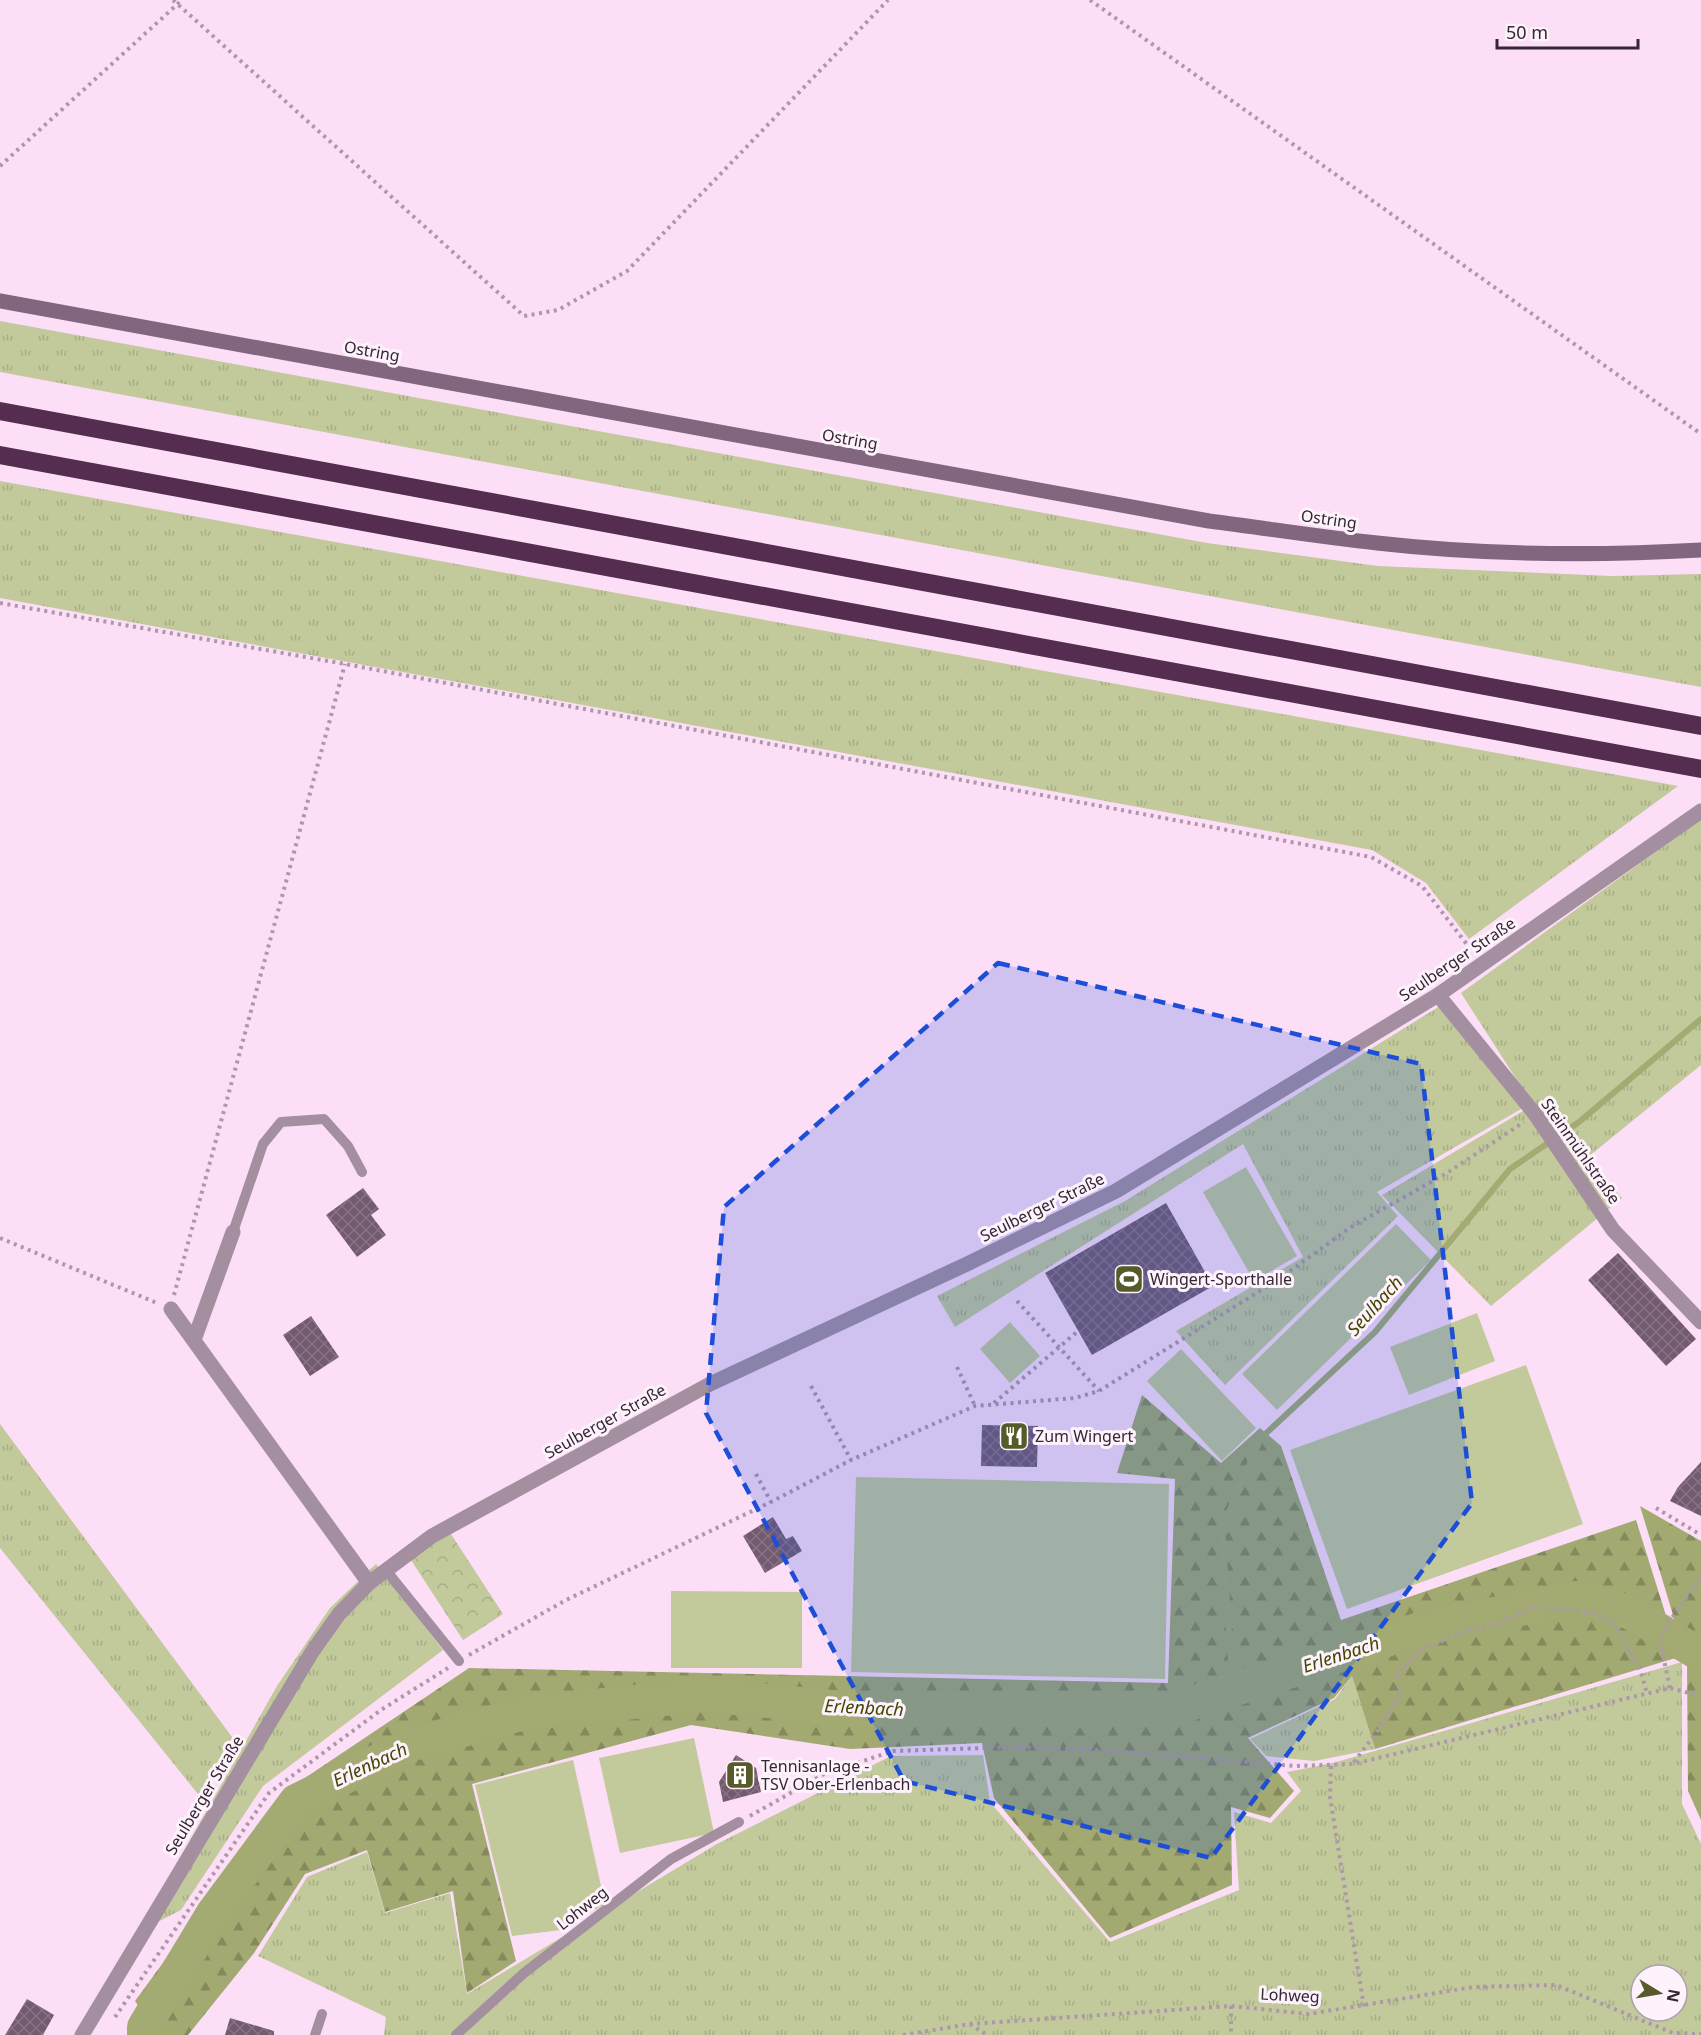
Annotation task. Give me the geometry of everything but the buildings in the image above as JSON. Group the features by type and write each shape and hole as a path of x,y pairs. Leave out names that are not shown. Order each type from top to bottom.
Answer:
{"highway":[{"path":"0,411 1701,726"},
{"path":"0,454 1698,769"}],"main road":[{"name":"Ostring","path":"0,301 1209,521 1378,543 1496,551 1614,554 1701,550"}],"street":[{"name":"Seulberger Straße","path":"82,2035 287,1690 339,1614 369,1582 385,1569 432,1536 710,1384 967,1264 1116,1191 1438,995 1701,811"},
{"name":"Steinmühlstraße","path":"1438,995 1538,1118 1613,1230 1701,1322"},
{"path":"194,1340 233,1232"},
{"path":"171,1309 369,1582"}],"lane":[{"path":"233,1232 263,1144 281,1122 324,1119 348,1146 362,1172"},
{"path":"385,1569 459,1661"},
{"name":"Lohweg","path":"456,2035 524,1973 671,1858 739,1822"},
{"path":"315,2035 322,2014"}],"path":[{"path":"173,0 524,316 558,310 627,271 888,0"},
{"path":"0,166 182,0"},
{"path":"1090,0 1701,434"},
{"path":"0,603 345,664 1371,857 1422,886 1475,954"},
{"path":"0,1239 171,1309 345,664"},
{"path":"109,2025 268,1793 381,1710 459,1661 566,1600 771,1502 851,1460 975,1406 1075,1398 1099,1391 1279,1279 1351,1227 1538,1118"},
{"path":"1017,1301 1099,1391"},
{"path":"994,1403 1078,1331"},
{"path":"957,1368 975,1406"},
{"path":"812,1386 851,1460"},
{"path":"756,1474 771,1502"},
{"path":"1656,1508 1701,1535"},
{"path":"1670,1688 1660,1641 1667,1625 1701,1576"},
{"path":"1353,1764 1376,1733 1399,1695 1397,1672 1424,1649 1462,1632 1500,1623 1532,1608 1595,1613 1615,1624 1641,1672 1647,1694"},
{"path":"739,1822 824,1774 893,1751 1017,1747 1115,1751 1295,1766 1331,1766 1353,1764 1670,1688 1701,1696"},
{"path":"1331,1766 1330,1797 1364,2007"},
{"name":"Lohweg","path":"903,2035 970,2024 1231,2006 1310,2014 1364,2007 1473,1987 1556,1985 1673,2033 1701,2034"},
{"path":"1231,2006 1231,2035"},
{"path":"970,2024 987,2035"}],"highlighted area":[{"path":"998,963 1421,1064 1472,1503 1211,1858 904,1781 706,1413 724,1207"}],"green space":[{"path":"0,321 1207,543 1378,566 1612,576 1701,574 1701,687 0,372"},
{"path":"0,481 1678,786 1469,939 1426,883 1372,850 0,598"},
{"path":"1701,819 1701,1065 1588,1157 1622,1198 1491,1306 1382,1195 1533,1105 1461,993"},
{"path":"1440,1006 1528,1105 1377,1192 1398,1216 1225,1385 1176,1331 1303,1257 1243,1144 955,1327 937,1296 1125,1201"},
{"path":"1246,1167 1297,1256 1254,1281 1203,1192"},
{"path":"1396,1224 1431,1260 1277,1410 1242,1374"},
{"path":"1477,1313 1495,1361 1409,1395 1390,1347"},
{"path":"1010,1322 1040,1356 1010,1383 980,1349"},
{"path":"1181,1349 1256,1428 1222,1461 1147,1381"},
{"path":"1526,1365 1583,1524 1347,1609 1290,1450"},
{"path":"1142,1395 1221,1463 1260,1428 1281,1446 1341,1620 1636,1520 1679,1657 1375,1749 1352,1676 1334,1698 1248,1738 1294,1791 1270,1818 1231,1807 1232,1885 1110,1938 994,1798 982,1743 850,1749 691,1725 472,1784 516,1961 467,1993 453,1891 385,1912 367,1850 305,1874 254,1953 188,2035 158,2035 135,2001 293,1786 469,1668 1168,1683 1175,1479 1117,1473"},
{"path":"0,1424 235,1741 202,1799 0,1548"},
{"path":"856,1477 1169,1484 1165,1679 851,1672"},
{"path":"1640,1506 1701,1541 1701,1820 1688,1791 1687,1661"},
{"path":"449,1531 503,1614 463,1640 409,1557"},
{"path":"376,1564 443,1650 263,1786 181,1910 138,1932 277,1686 330,1608"},
{"path":"671,1591 802,1592 802,1668 671,1668"},
{"path":"1682,1662 1682,1804 1701,1844 1701,2035 384,2035 386,2017 258,1956 307,1877 367,1852 385,1913 450,1893 467,1994 717,1844 891,1756 983,1755 990,1802 1110,1942 1239,1890 1234,1812 1271,1823 1301,1791 1287,1772 1333,1763"},
{"path":"1352,1676 1375,1749 1314,1761 1266,1756 1250,1739 1335,1699"},
{"path":"694,1738 714,1833 620,1853 599,1758"},
{"path":"573,1760 605,1904 561,1930 512,1936 475,1785"}],"waterway":[{"name":"Seulbach","path":"1233,1690 1222,1528 1261,1438 1375,1332 1510,1169 1579,1122 1701,1019"},
{"name":"Erlenbach","path":"144,2035 144,2027 213,1913 296,1801 410,1745 524,1713 704,1695 864,1710 1171,1710 1423,1628 1577,1598 1629,1612 1701,1655"}],"place":[{"name":"Wingert-Sporthalle","path":"1129,1279"},
{"name":"Zum Wingert","path":"1014,1436"},
{"name":"Tennisanlage - TSV Ober-Erlenbach","path":"740,1775"}]}
